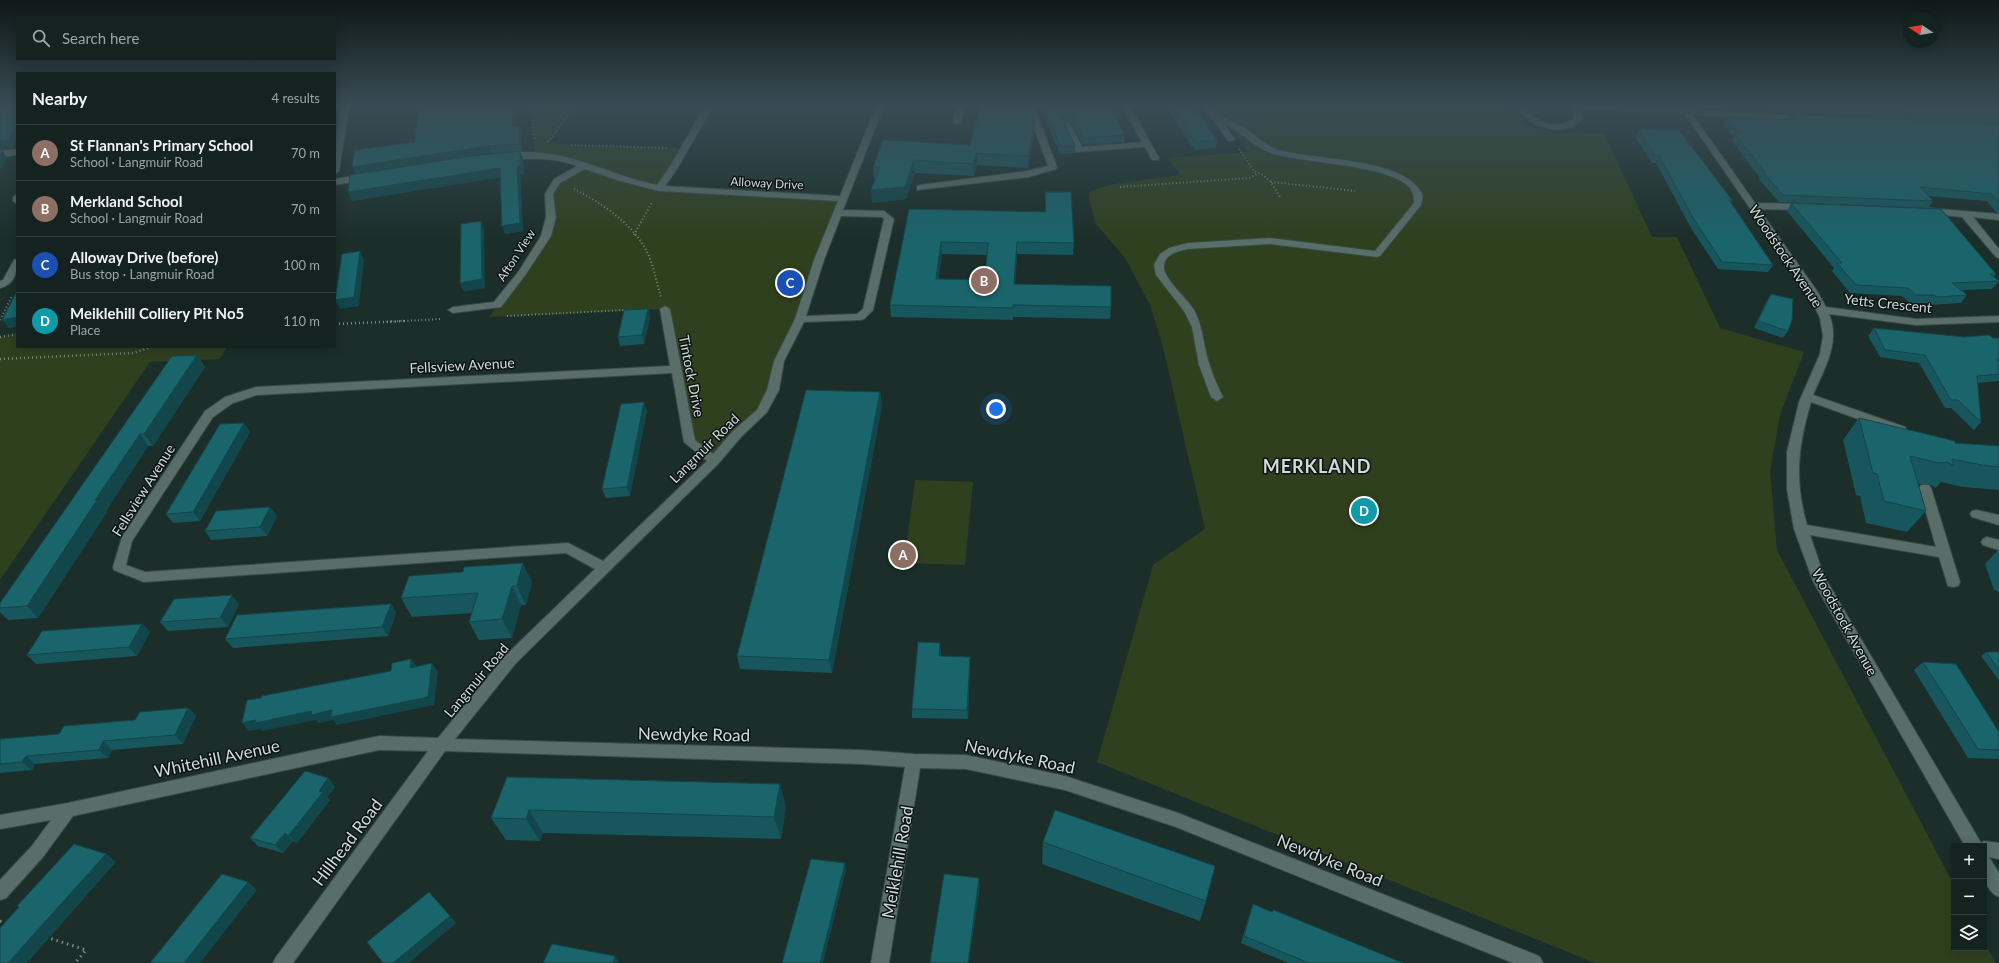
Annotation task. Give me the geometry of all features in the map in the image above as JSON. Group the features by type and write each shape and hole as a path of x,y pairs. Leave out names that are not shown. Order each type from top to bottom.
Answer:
{"street":[{"path":"336,165 338,151"},
{"path":"659,188 683,151"},
{"name":"Langmuir Road","path":"442,744 511,659 714,461 737,434 761,412 773,390 779,361 800,319 819,260 863,151"},
{"path":"920,188 1028,174 1053,167 1047,151"},
{"path":"1151,151 1155,158"},
{"path":"1217,397 1204,365 1197,326 1189,310 1161,275 1159,265 1163,256 1172,250 1188,246 1270,241 1376,254 1418,203 1418,193 1412,184 1400,177 1384,171 1306,157 1288,156 1272,151"},
{"name":"Woodstock Avenue","path":"1714,151 1823,310 1828,328 1827,350 1807,397 1792,457 1792,488 1800,529 1818,577 1972,843"},
{"path":"0,154 16,152"},
{"name":"Alloway Drive","path":"499,157 535,155 563,158 623,179 659,188 844,199"},
{"path":"557,181 585,165"},
{"path":"336,182 374,176"},
{"name":"Afton View","path":"453,310 497,306 523,272 546,236 551,217 549,194 557,181"},
{"path":"1753,206 1817,208"},
{"path":"1919,210 1999,217"},
{"path":"800,319 860,317 868,310 890,219 884,214 839,213"},
{"path":"1964,213 1999,256"},
{"path":"0,285 7,282 16,264"},
{"name":"Tintock Drive","path":"665,309 675,369 690,442 714,461"},
{"name":"Yetts Crescent","path":"1823,310 1916,322 1999,319"},
{"name":"Fellsview Avenue","path":"604,568 568,548 144,577 119,567 126,540 209,414 229,400 256,391 675,369"},
{"path":"1807,397 1912,434"},
{"path":"1925,488 1952,582"},
{"path":"1976,514 1999,520"},
{"path":"1800,529 1944,553"},
{"name":"Whitehill Avenue","path":"0,822 68,810 379,743 442,744"},
{"name":"Newdyke Road","path":"442,744 862,757 914,761 966,762 1026,774 1080,788 1178,820 1534,963"},
{"name":"Hillhead Road","path":"282,963 442,744"},
{"name":"Meiklehill Road","path":"880,963 914,761"},
{"path":"0,892 37,852 68,810"},
{"path":"1987,849 1999,851"},
{"path":"1987,868 1999,889"}],"path":[{"path":"535,151 535,155"},
{"path":"1240,151 1254,172 1259,173 1271,182 1280,197"},
{"path":"1120,186 1249,178 1259,173"},
{"path":"557,181 582,193 605,208 643,245 651,263 665,309"},
{"path":"1271,182 1355,191"},
{"path":"634,235 659,188"},
{"path":"0,320 14,294"},
{"path":"504,316 627,310"},
{"path":"336,324 443,319"},
{"path":"0,336 16,334"},
{"path":"0,359 133,353 149,348"},
{"path":"0,922 14,926"},
{"path":"43,936 86,950 75,963"}],"green space":[{"path":"535,151 683,151 659,187 844,199 761,412 714,461 690,442 665,309 489,317 546,236 549,194 557,181 585,165 535,155"},
{"path":"1246,151 1612,151 1652,237 1677,237 1720,328 1804,352 1780,415 1770,471 1777,550 1951,879 1951,951 1987,951 1987,947 1995,963 1595,963 1097,762 1153,565 1205,529 1162,343 1150,305 1125,258 1096,224 1089,199 1090,191 1114,184 1180,175 1168,158 1247,152"},
{"path":"16,334 16,348 226,348 219,359 150,362 0,580 0,337"},
{"path":"915,480 973,482 965,565 904,563"}],"building":[{"path":"355,151 456,151 352,167"},
{"path":"520,151 521,165 517,166 520,223 502,226 500,168 348,192 350,175 472,156"},
{"path":"879,151 1029,151 1028,156 977,153 973,164 914,160 905,187 871,190 880,167 873,167"},
{"path":"1652,151 1695,151 1732,200 1729,200 1773,265 1722,262 1695,221 1659,156 1655,156"},
{"path":"1748,151 1999,151 1999,202 1992,194 1920,187 1933,201 1783,195 1763,172 1765,172"},
{"path":"1045,192 1071,192 1074,243 1017,242 1014,284 1111,286 1111,307 1013,305 1013,308 890,305 909,209 1046,212","holes":["941,242 988,243 985,280 936,279"]},
{"path":"1791,203 1941,209 1996,274 1990,274 1999,281 1952,283 1967,295 1937,297 1934,295 1916,295 1908,288 1856,285 1837,263 1842,263"},
{"path":"481,221 482,279 460,283 461,224"},
{"path":"360,251 354,297 336,300 336,293 342,254"},
{"path":"16,293 16,317 2,320"},
{"path":"1771,294 1793,299 1792,321 1788,331 1758,321"},
{"path":"648,309 642,335 618,337 624,310"},
{"path":"1874,328 1964,337 1989,335 1993,338 1999,338 1999,360 1997,360 1999,362 1999,374 1977,376 1981,422 1958,400 1951,400 1925,355 1885,350"},
{"path":"197,355 144,434 140,434 95,500 97,500 27,606 0,608 0,603 172,356"},
{"path":"806,390 880,392 829,660 737,656"},
{"path":"644,402 627,487 602,489 621,404"},
{"path":"1859,418 1955,441 1955,443 1999,446 1999,467 1952,459 1954,466 1947,462 1938,463 1910,456 1926,511 1884,501 1877,474 1873,473"},
{"path":"244,423 193,512 166,514 220,424"},
{"path":"270,507 260,527 205,531 216,511"},
{"path":"523,563 517,586 512,586 502,619 469,622 478,593 401,598 409,576 463,572 464,567"},
{"path":"232,595 220,618 160,622 174,599"},
{"path":"391,604 382,627 225,639 237,615"},
{"path":"142,624 129,647 27,655 42,631"},
{"path":"918,642 940,643 939,656 970,657 967,710 912,709"},
{"path":"1986,652 1999,652 1999,670"},
{"path":"411,659 410,668 432,663 428,697 331,717 332,710 311,715 312,711 255,723 256,720 242,723 247,700 391,671 392,663"},
{"path":"1923,662 1956,664 1999,732 1999,750 1978,749"},
{"path":"188,708 175,735 103,741 99,750 26,756 22,762 0,764 0,739 59,734 64,726 135,720 140,712"},
{"path":"305,771 328,778 319,791 323,792 289,835 285,833 275,845 250,838"},
{"path":"507,777 780,784 774,817 529,810 526,819 491,818"},
{"path":"1055,810 1215,866 1206,901 1043,842"},
{"path":"74,844 106,854 8,963 0,963 0,928 19,907 17,906"},
{"path":"811,859 845,863 820,963 782,963"},
{"path":"222,874 248,882 184,963 150,963"},
{"path":"944,874 979,878 968,963 930,963"},
{"path":"429,892 450,916 393,963 383,963 367,942"},
{"path":"1253,904 1272,912 1274,910 1403,963 1309,963 1244,936"},
{"path":"552,944 615,956 613,963 543,963"}],"place":[{"name":"Merkland School","path":"984,281"},
{"name":"Alloway Drive (before)","path":"790,283"},
{"name":"Meiklehill Colliery Pit No5","path":"1364,511"},
{"name":"St Flannan's Primary School","path":"903,555"}],"district":[{"name":"MERKLAND","path":"1317,466"}]}
